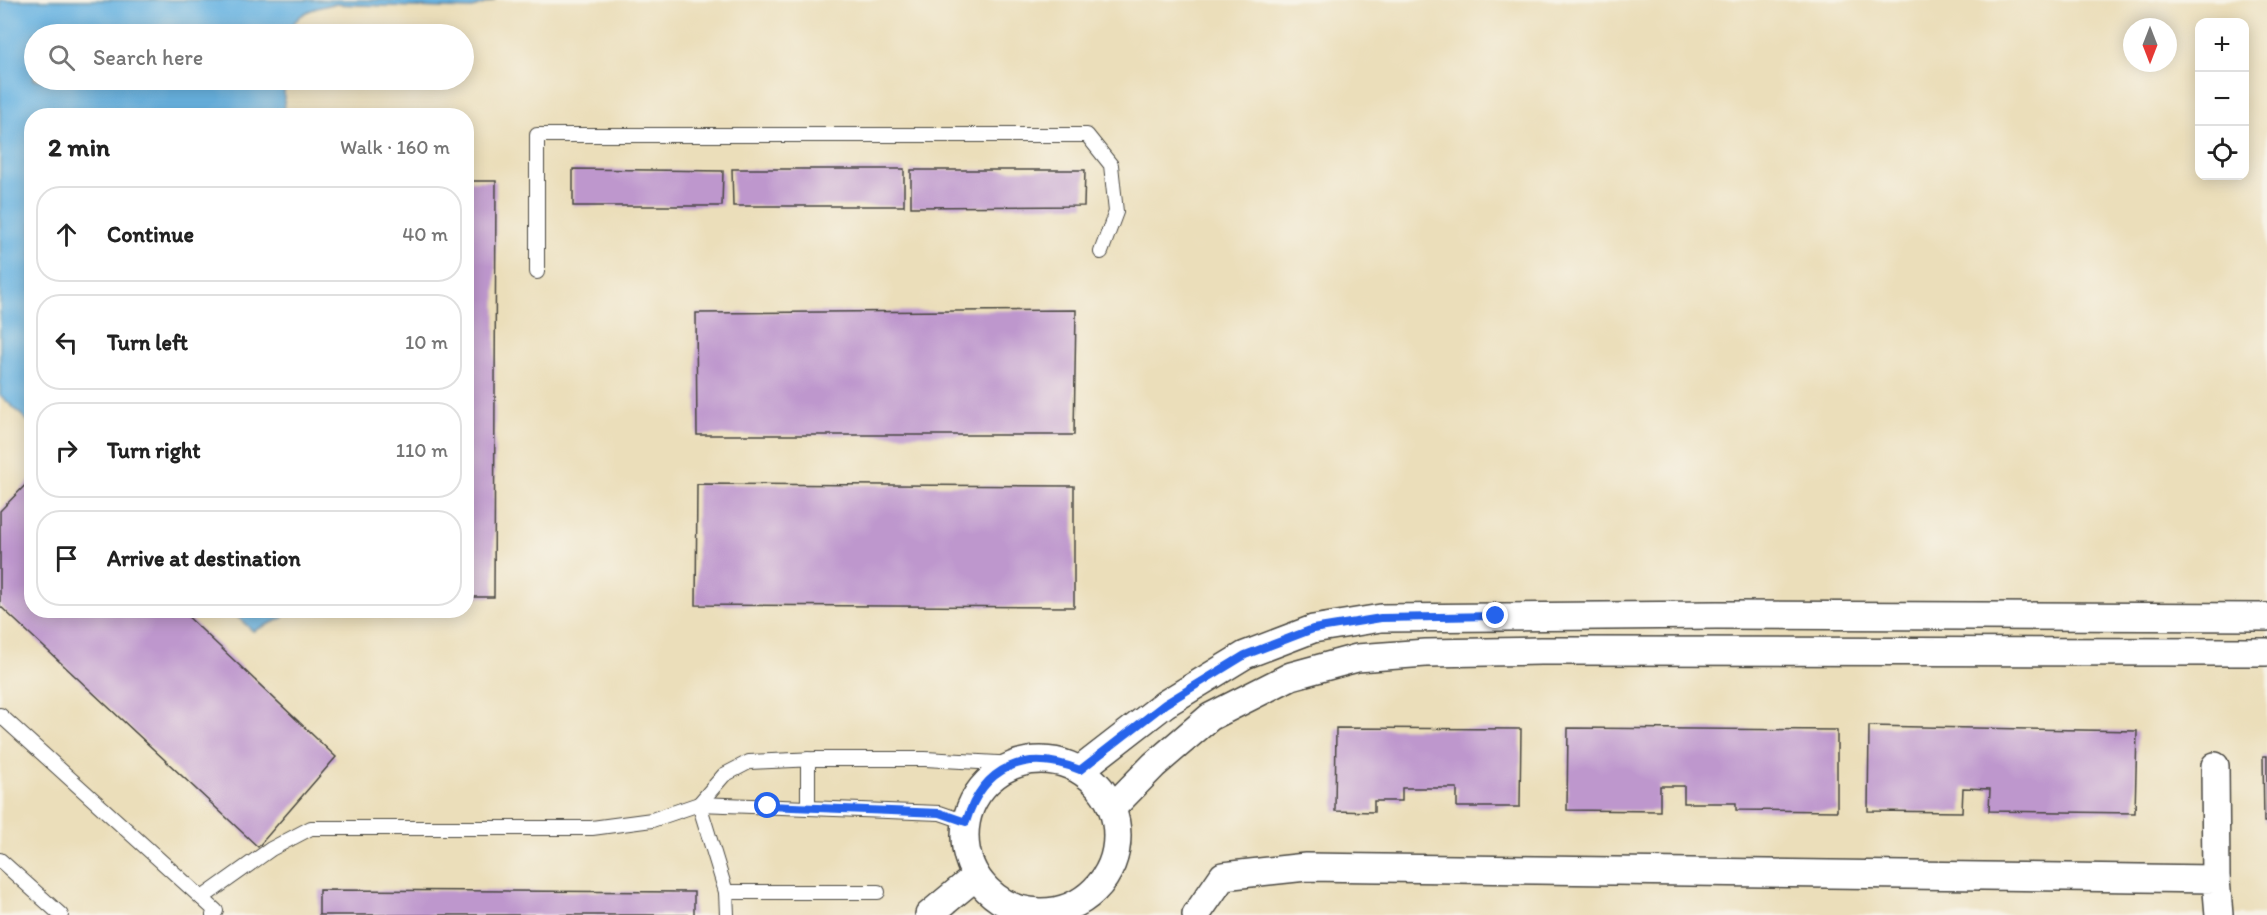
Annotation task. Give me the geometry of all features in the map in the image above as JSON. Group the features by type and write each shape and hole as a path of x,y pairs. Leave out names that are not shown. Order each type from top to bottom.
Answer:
{"street":[{"path":"1080,770 1165,704 1245,655 1313,629 1381,618 1717,615 2267,617"},
{"path":"1113,807 1154,765 1210,717 1291,676 1357,658 1426,653 1541,651 2267,652"},
{"path":"1038,760 1059,761 1080,770 1104,792 1113,807 1118,827 1117,849 1111,869 1099,887 1083,901 1063,909 1042,913 1021,909 993,908 987,890 976,876 968,859 964,841 966,822 972,803 983,786 998,772 1016,764 1038,760"},
{"path":"2215,766 2216,879 2219,915"},
{"path":"1196,915 1223,876 1306,867 2216,879"},
{"path":"929,915 976,876"}],"lane":[{"path":"537,272 537,135 1087,135 1111,165 1116,213 1101,252"},
{"path":"0,715 216,911 213,915"},
{"path":"699,804 724,775 749,762 808,759 925,759 1016,764"},
{"path":"808,759 808,807"},
{"path":"202,898 271,849 311,828 592,828 652,820 699,804 940,813 966,822"},
{"path":"699,804 726,892 727,915"},
{"path":"0,860 61,915"},
{"path":"726,892 878,892"}],"water":[{"path":"0,0 495,0 470,9 333,4 300,16 294,24 24,24 24,90 284,90 284,108 24,108 24,417 0,395"},
{"path":"239,618 283,618 253,631"}],"building":[{"path":"573,169 723,171 722,206 573,206"},
{"path":"732,169 904,169 904,206 733,206"},
{"path":"911,170 1085,170 1084,206 911,207"},
{"path":"474,181 496,181 494,597 474,597"},
{"path":"1076,310 1074,435 697,435 696,313"},
{"path":"697,484 1074,486 1074,607 696,605"},
{"path":"24,486 24,618 189,618 336,757 258,847 0,606 0,511"},
{"path":"1869,726 2137,731 2135,813 1989,811 1990,789 1963,788 1962,812 1868,811"},
{"path":"1336,728 1521,729 1520,807 1457,807 1457,788 1402,788 1402,801 1374,801 1374,812 1335,811"},
{"path":"1568,728 1837,730 1837,811 1736,810 1736,803 1684,803 1684,786 1660,786 1660,811 1567,810"},
{"path":"2263,756 2267,756 2267,822 2264,822"},
{"path":"319,890 694,892 694,915 319,915"}],"route":[{"path":"768,806 940,813 966,822 972,803 983,786 998,772 1016,764 1038,760 1059,761 1080,770 1165,704 1245,655 1313,629 1381,618 1496,616"}]}
